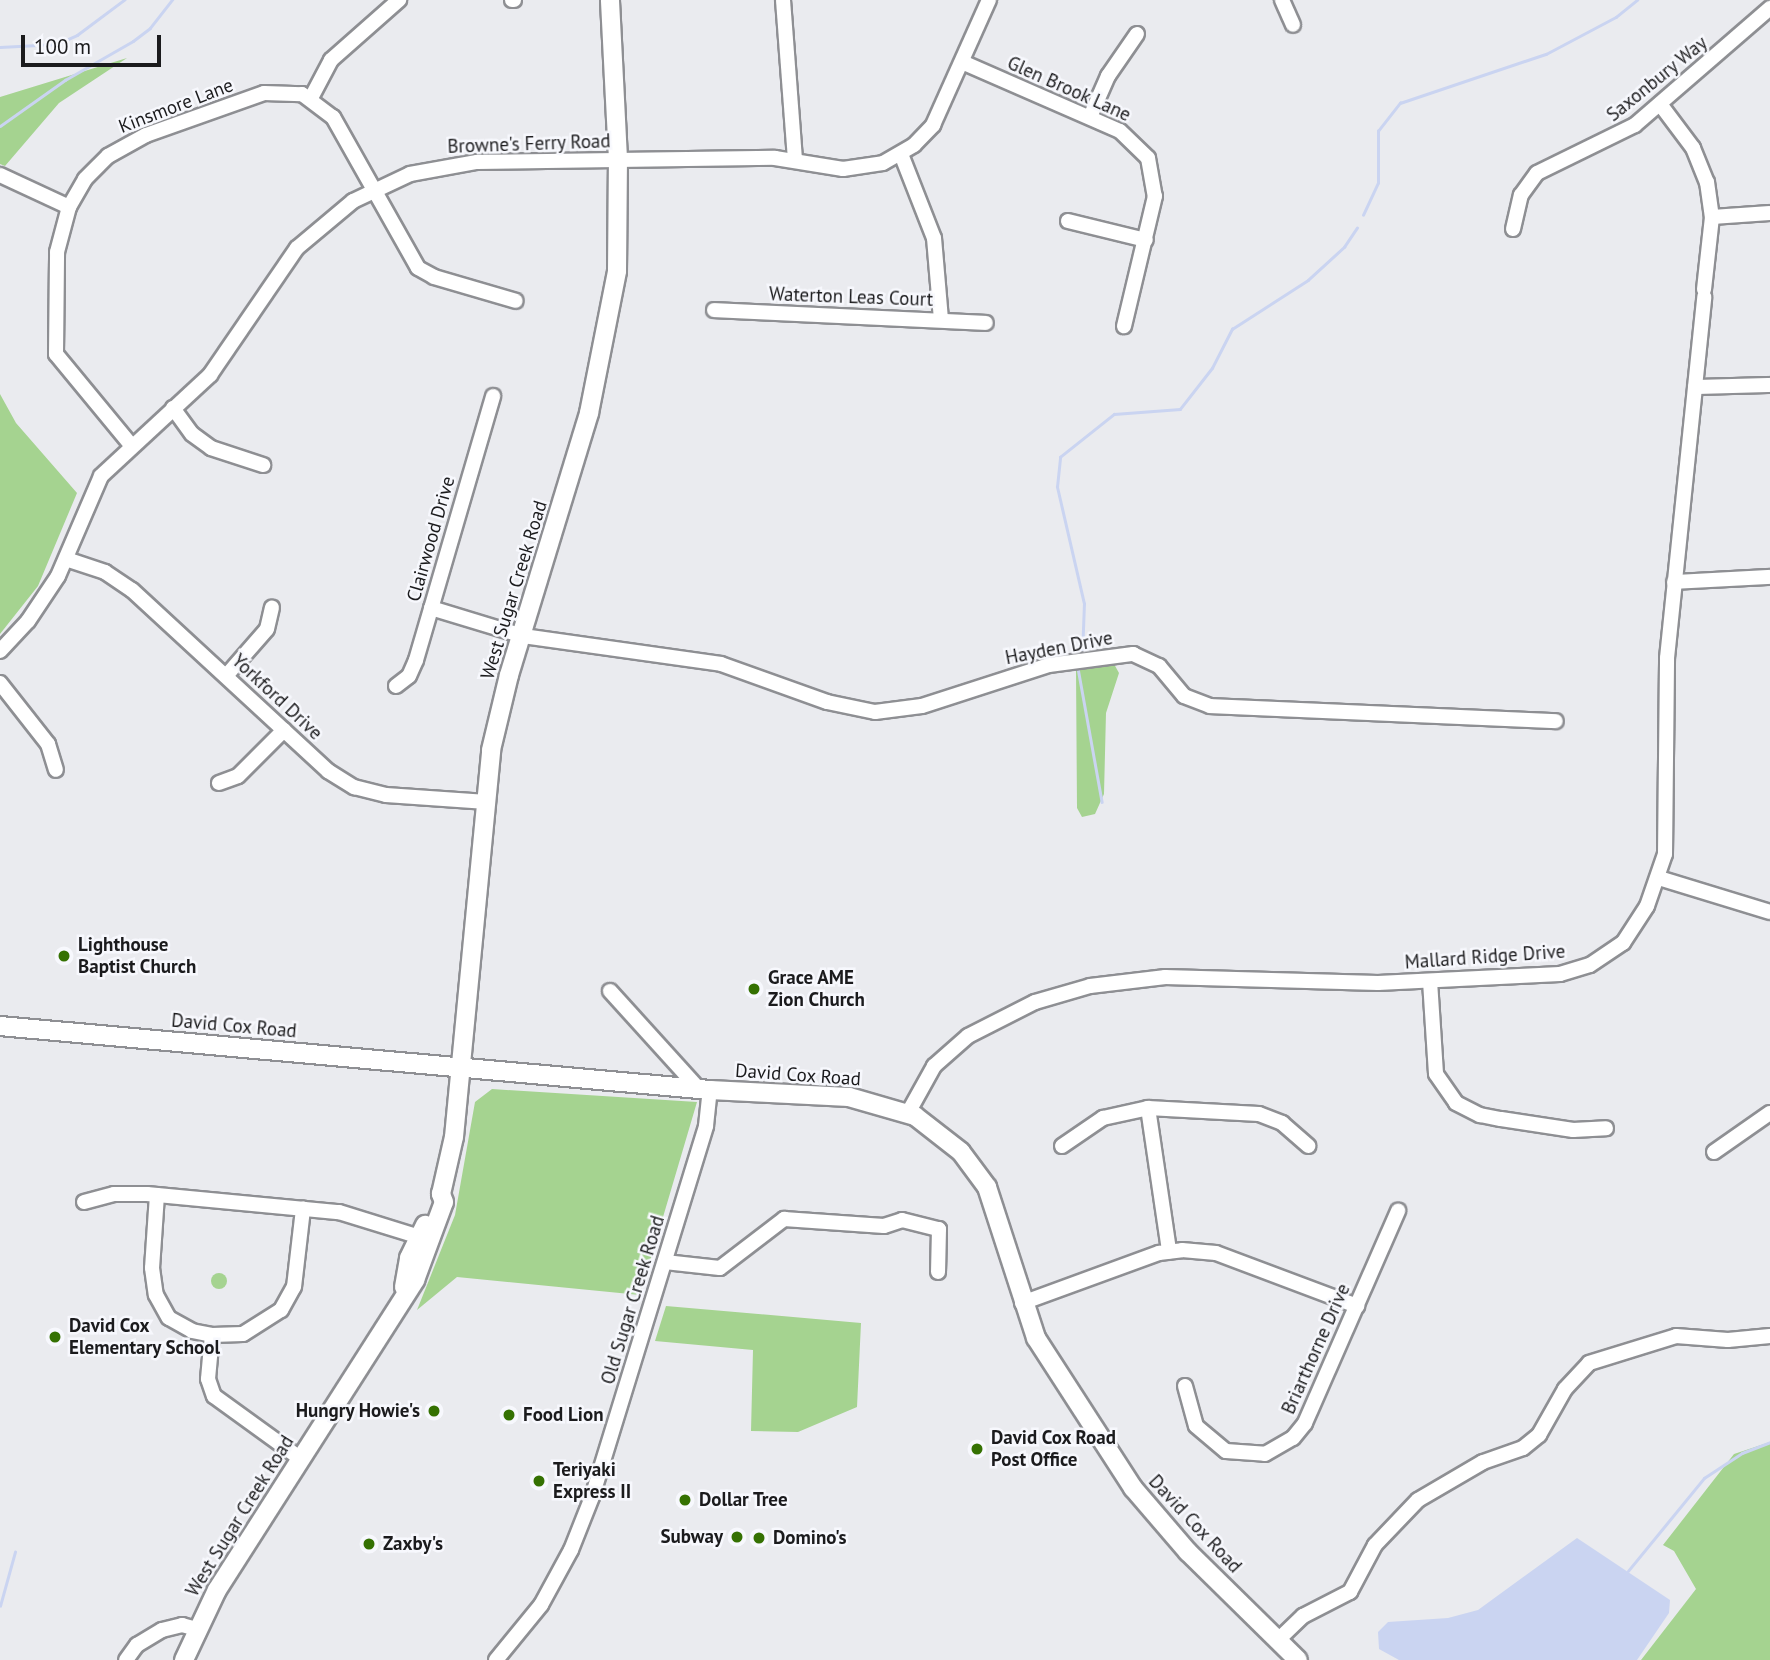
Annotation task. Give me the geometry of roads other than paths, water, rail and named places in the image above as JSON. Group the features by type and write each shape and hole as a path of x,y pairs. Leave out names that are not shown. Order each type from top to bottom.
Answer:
{"main road":[{"name":"West Sugar Creek Road","path":"404,1291 409,1258 433,1200 440,1194 454,1137 459,1066 496,728 585,424 605,338 619,244 618,159 610,0"},
{"name":"David Cox Road","path":"0,1026 705,1089 849,1097 908,1113 961,1152 987,1186 1023,1303 1046,1357 1133,1488 1188,1552 1298,1660"},
{"name":"West Sugar Creek Road","path":"184,1660 217,1590 404,1291 415,1280 444,1202 440,1194"}],"street":[{"path":"399,0 331,60 311,98 333,117 418,268 434,277 516,301"},
{"path":"783,0 795,160"},
{"name":"Browne's Ferry Road","path":"0,651 44,599 66,559 96,483 131,445 228,354 298,248 334,214 373,190 454,164 618,159 795,160 851,169 901,154 933,125 989,0"},
{"path":"1282,0 1293,25"},
{"name":"Saxonbury Way","path":"1513,229 1521,195 1537,173 1617,137 1660,104 1770,8"},
{"path":"1090,117 1108,76 1137,34"},
{"name":"Glen Brook Lane","path":"962,62 1126,134 1151,164 1155,196 1124,326"},
{"name":"Kinsmore Lane","path":"131,445 65,370 54,348 57,252 69,206 98,165 134,140 264,93 292,92 311,98"},
{"name":"Mallard Ridge Drive","path":"908,1113 934,1066 968,1036 1035,1002 1090,985 1165,977 1369,983 1560,974 1590,965 1630,935 1659,878 1665,854 1664,709 1674,582 1712,217 1701,164 1660,104"},
{"path":"901,154 934,238 941,320"},
{"path":"0,175 69,206"},
{"path":"1712,217 1770,213"},
{"path":"1068,221 1146,240"},
{"name":"Waterton Leas Court","path":"713,310 986,323"},
{"path":"1695,387 1770,385"},
{"name":"Clairwood Drive","path":"396,686 411,671 493,396"},
{"path":"173,408 192,434 211,448 263,465"},
{"name":"Yorkford Drive","path":"66,559 122,582 328,771 354,787 386,795 487,802"},
{"path":"1674,582 1770,577"},
{"path":"226,676 267,629 272,608"},
{"name":"Hayden Drive","path":"431,608 523,636 721,664 836,705 875,712 922,706 1049,666 1133,654 1159,666 1184,696 1210,706 1556,721"},
{"path":"0,683 48,744 56,770"},
{"path":"219,783 238,776 284,730"},
{"path":"1659,878 1770,912"},
{"path":"1430,981 1436,1074 1456,1103 1501,1119 1573,1130 1606,1128"},
{"path":"610,991 705,1089"},
{"name":"Old Sugar Creek Road","path":"496,1660 541,1605 572,1550 706,1126 705,1089"},
{"path":"1062,1146 1103,1118 1148,1108 1259,1114 1282,1123 1308,1146"},
{"path":"1148,1108 1169,1251"},
{"path":"1714,1152 1770,1113"},
{"path":"84,1202 114,1194 157,1195 303,1209 359,1215 419,1237"},
{"path":"157,1195 152,1268 156,1295 169,1318 192,1331 212,1335 243,1334 281,1310 294,1287 303,1209"},
{"name":"Briarthorne Drive","path":"1185,1386 1193,1420 1215,1445 1245,1455 1277,1449 1305,1423 1398,1211"},
{"path":"665,1262 720,1268 784,1219 884,1226 902,1220 939,1229 938,1272"},
{"path":"1023,1303 1169,1251 1216,1254 1357,1307"},
{"path":"212,1335 208,1370 214,1396 301,1458"},
{"path":"1278,1640 1303,1616 1350,1592 1375,1545 1418,1500 1483,1462 1522,1448 1539,1435 1565,1389 1589,1363 1669,1337 1748,1340 1770,1336"},
{"path":"126,1660 137,1645 162,1630 182,1625 197,1629"}],"water":[{"path":"1577,1538 1670,1600 1669,1613 1637,1660 1399,1660 1379,1649 1378,1632 1388,1622 1448,1618 1478,1610"}],"waterway":[{"path":"0,47 57,44 77,35 124,0"},
{"path":"0,126 65,80 133,41 150,28 172,0"},
{"path":"1363,215 1378,183 1378,131 1400,103 1546,54 1616,17 1637,0"},
{"path":"1082,655 1084,604 1057,487 1060,457 1114,414 1180,409 1212,368 1232,329 1308,280 1344,247 1357,228"},
{"path":"1078,668 1102,802"},
{"path":"1628,1571 1704,1478 1742,1453 1770,1442"},
{"path":"0,1606 15,1552"}],"place":[{"name":"Lighthouse Baptist Church","path":"64,956"},
{"name":"Grace AME Zion Church","path":"754,989"},
{"name":"David Cox Elementary School","path":"55,1337"},
{"name":"Hungry Howie's","path":"434,1411"},
{"name":"Food Lion","path":"509,1415"},
{"name":"David Cox Road Post Office","path":"977,1449"},
{"name":"Teriyaki Express II","path":"539,1481"},
{"name":"Dollar Tree","path":"685,1500"},
{"name":"Subway","path":"737,1537"},
{"name":"Domino's","path":"759,1538"},
{"name":"Zaxby's","path":"369,1544"}]}
